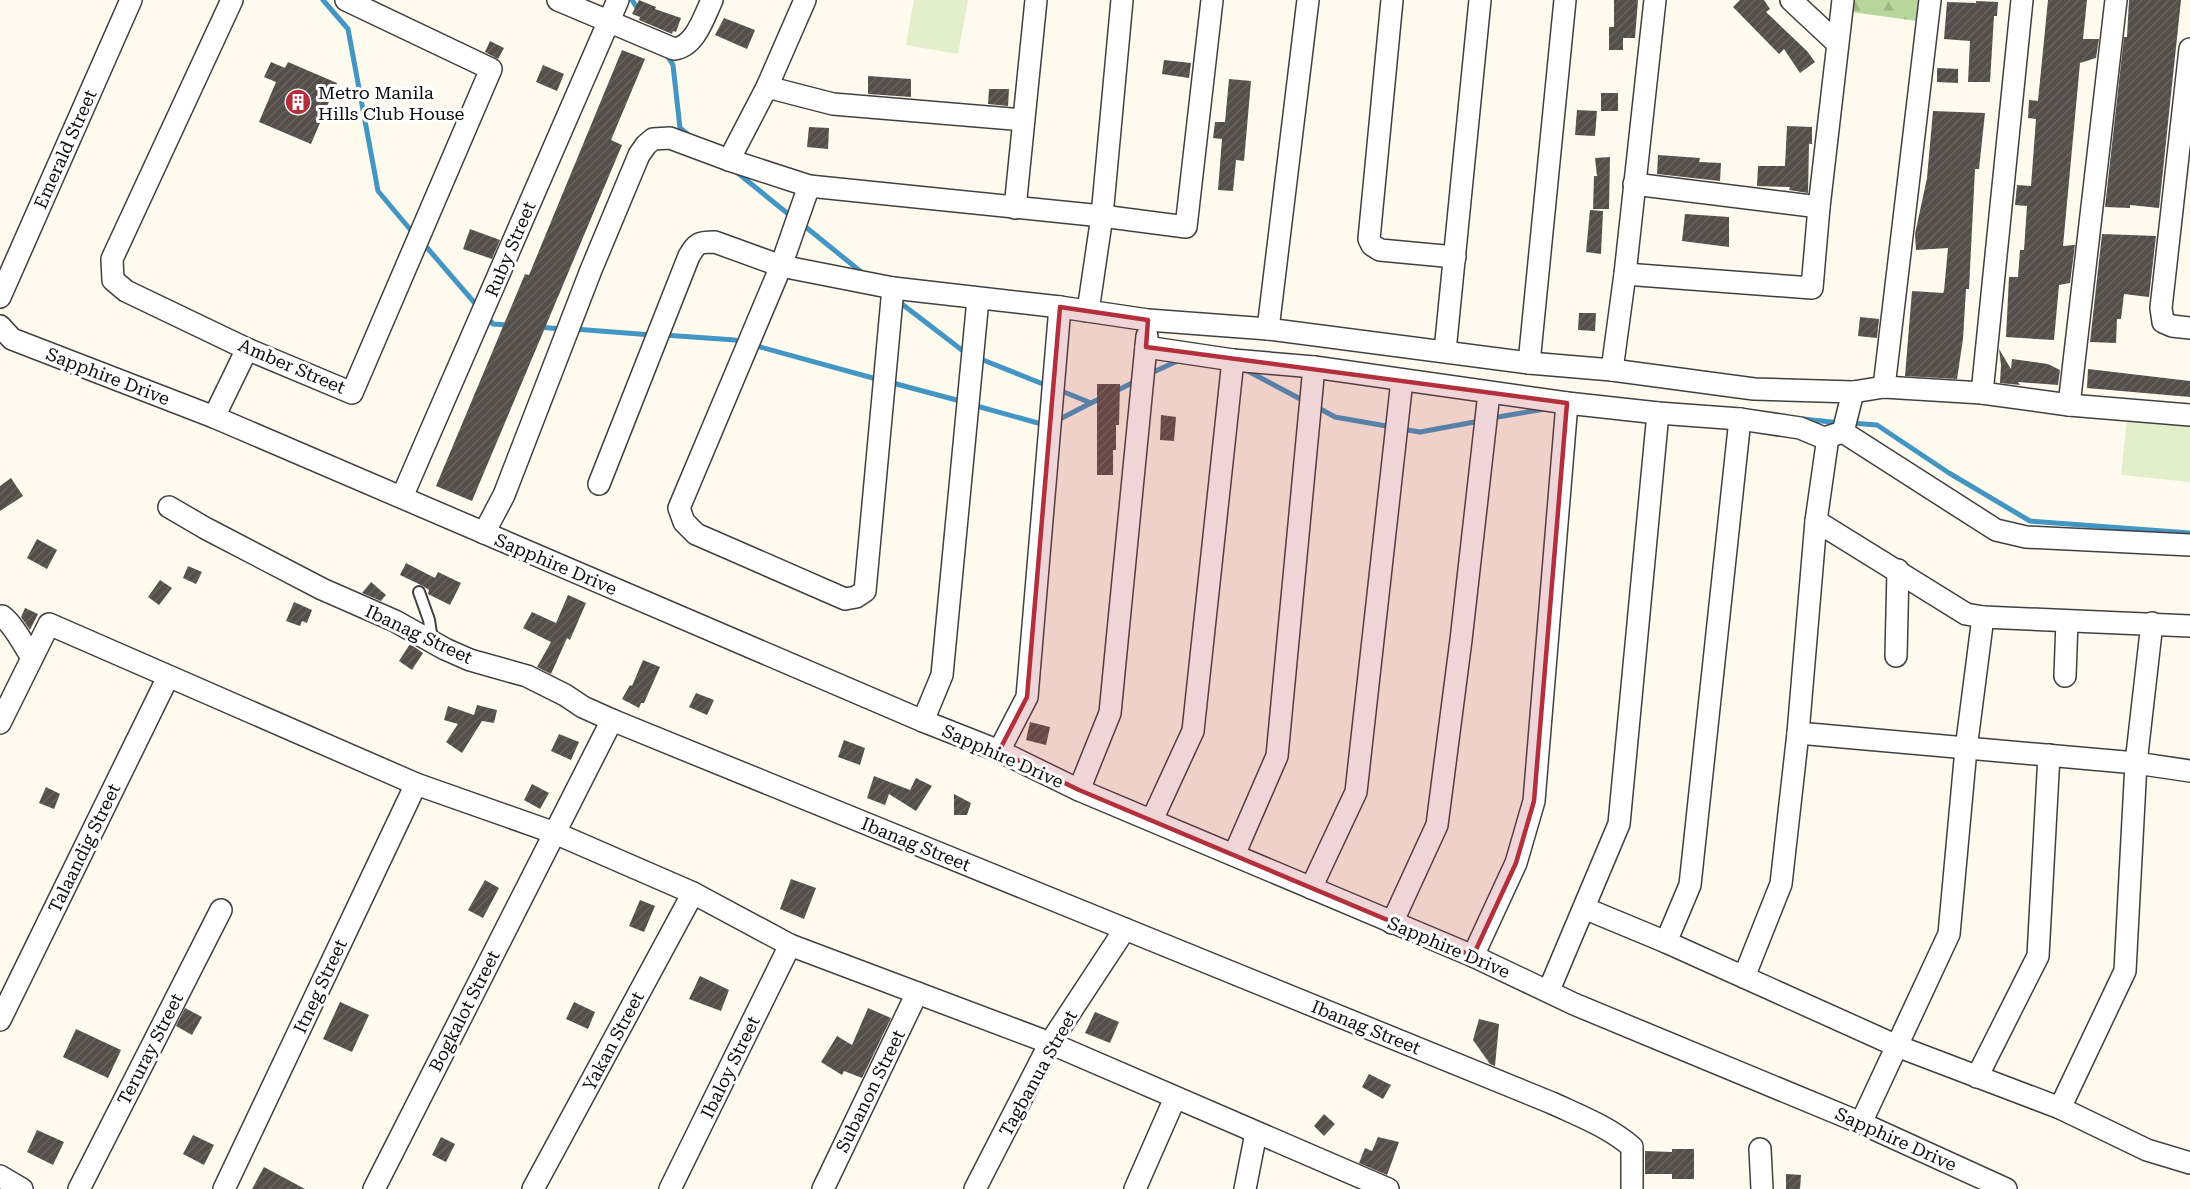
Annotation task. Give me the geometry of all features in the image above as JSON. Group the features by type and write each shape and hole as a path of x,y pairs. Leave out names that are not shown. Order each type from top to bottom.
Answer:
{"street":[{"name":"Emerald Street","path":"0,297 131,0"},
{"name":"Amber Street","path":"232,0 112,259 113,280 126,291 247,349 352,393 491,69 390,9 346,0"},
{"path":"558,0 674,49 685,47 691,40 712,0"},
{"name":"Ruby Street","path":"402,497 618,0"},
{"path":"729,160 767,87 805,0"},
{"path":"1015,208 1036,0"},
{"path":"1089,311 1102,216 1122,0"},
{"path":"484,533 504,495 591,270 639,155 653,139 669,138 809,186 1102,216 1186,227 1212,0"},
{"path":"1268,329 1308,0"},
{"path":"1392,0 1370,238 1372,245 1380,249 1455,257"},
{"path":"1445,351 1480,0"},
{"path":"1529,363 1565,0"},
{"path":"1612,370 1625,274 1655,0"},
{"path":"1791,0 1837,44"},
{"path":"1625,274 1812,288 1843,0"},
{"path":"1884,387 1930,0"},
{"path":"1982,393 2022,0"},
{"path":"2069,405 2116,0"},
{"path":"2190,49 2161,308 2163,322 2172,326 2190,328"},
{"path":"767,87 833,104 1023,120"},
{"path":"1634,183 1819,207"},
{"path":"809,186 781,266 679,508 684,522 696,534 845,599 856,597 865,591 894,288"},
{"path":"599,484 689,256 696,244 703,242 715,242 781,266 894,288 1060,307 1148,320 1268,329 1754,389 1853,392 1884,387 1982,393 2069,405 2190,415"},
{"path":"923,721 942,675 978,299"},
{"path":"999,751 1027,697 1060,307"},
{"path":"1079,790 1110,713 1148,320"},
{"name":"Sapphire Drive","path":"0,326 12,339 214,417 923,721 999,751 1079,790 1473,956 1549,990 1574,1004 1861,1123 2006,1189"},
{"path":"1146,347 1233,360 1314,367 1567,403 1740,419 1800,428 1833,435 1996,530 2026,537 2190,545"},
{"path":"214,417 247,349"},
{"path":"1152,820 1193,731 1233,360"},
{"path":"1234,855 1276,756 1314,367"},
{"path":"1311,888 1356,792 1402,380"},
{"path":"1744,977 1781,884 1798,733 1816,521 1827,444 1853,392"},
{"path":"1392,923 1437,825 1489,393"},
{"path":"1473,956 1516,863 1534,801 1567,403"},
{"path":"1549,990 1618,824 1658,413"},
{"path":"1666,942 1690,885 1740,419"},
{"name":"Ibanag Street","path":"169,507 322,589 395,621 470,660 527,676 612,720 1597,1123 1622,1138 1632,1148 1632,1189"},
{"path":"1816,521 1966,614 1983,617 2190,626"},
{"path":"1896,656 1898,570"},
{"path":"2,616 12,625 14,633 32,658"},
{"path":"1861,1123 1949,934 1966,749 1983,617"},
{"path":"2065,676 2067,621"},
{"path":"2060,1108 2125,970 2136,763 2152,623"},
{"path":"0,723 49,624 416,784 555,833 693,893 790,945 1050,1043 1388,1189"},
{"name":"Talaandig Street","path":"0,1020 168,677"},
{"name":"Bogkalot Street","path":"374,1189 612,720"},
{"path":"1798,733 2136,763 2190,771"},
{"path":"1977,1077 2038,956 2049,755"},
{"name":"Itneg Street","path":"224,1189 416,784"},
{"name":"Yakan Street","path":"533,1189 693,893"},
{"path":"1584,908 1666,942 1898,1046 2060,1108 2147,1150 2190,1163"},
{"name":"Teruray Street","path":"79,1189 221,910"},
{"name":"Tagbanua Street","path":"975,1189 1050,1043 1125,929"},
{"name":"Ibaloy Street","path":"670,1189 790,945"},
{"name":"Subanon Street","path":"823,1189 917,993"},
{"path":"1135,1189 1175,1098"},
{"path":"1245,1189 1256,1133"},
{"path":"1760,1149 1762,1189"},
{"path":"0,1176 22,1189"}],"lane":[{"path":"419,592 429,620 432,642"}],"highlighted area":[{"path":"1060,307 1148,320 1146,347 1567,403 1534,801 1516,863 1473,956 1079,790 999,751 1027,697"}],"green space":[{"path":"914,0 968,0 958,54 906,45"},
{"path":"1853,0 1919,0 1917,21 1851,12"},
{"path":"2127,419 2190,426 2190,482 2121,475"}],"building":[{"path":"639,0 656,7 655,9 681,18 676,32 673,31 672,34 639,20 640,17 632,14"},
{"path":"1614,0 1638,0 1635,38 1623,38 1623,50 1609,50 1609,27 1614,27"},
{"path":"1740,0 1764,0 1770,9 1766,12 1807,51 1815,62 1800,73 1784,49 1779,54 1733,7"},
{"path":"2048,0 2087,0 2083,39 2099,39 2096,58 2080,63 2063,246 2075,245 2070,283 2059,285 2054,340 2006,337 2009,277 2018,277 2020,250 2024,250 2027,206 2015,205 2017,185 2031,186 2036,119 2028,118 2029,100 2038,101"},
{"path":"2129,0 2181,0 2159,208 2130,205 2130,208 2105,207 2124,37 2127,37"},
{"path":"1976,1 1998,2 1997,16 1994,16 1990,82 1968,82 1970,41 1944,39 1947,2 1976,3"},
{"path":"724,18 755,30 747,49 715,35"},
{"path":"490,41 504,48 498,59 485,52"},
{"path":"622,50 645,59 611,140 622,145 472,501 436,486 525,274 529,275"},
{"path":"1164,60 1191,63 1189,78 1162,74"},
{"name":"Metro Manila Hills Club House","path":"271,62 285,68 288,62 337,83 311,144 259,122 276,82 264,77"},
{"path":"543,65 564,74 557,91 536,82"},
{"path":"1937,68 1958,69 1958,83 1937,82"},
{"path":"868,76 911,79 911,97 868,94"},
{"path":"1229,79 1251,81 1244,161 1236,160 1233,191 1218,190 1222,139 1213,138 1215,122 1225,122"},
{"path":"989,89 1009,89 1008,106 988,104"},
{"path":"1601,93 1618,93 1618,111 1601,111"},
{"path":"1577,110 1597,111 1595,136 1575,135"},
{"path":"1933,111 1985,113 1979,169 1975,169 1969,289 1966,289 1963,339 1957,379 1905,376 1912,291 1943,293 1944,291 1948,248 1916,250 1915,234 1927,178"},
{"path":"1787,126 1812,127 1812,144 1809,144 1808,193 1789,190 1790,187 1757,186 1758,166 1785,166"},
{"path":"809,127 829,128 828,149 807,147"},
{"path":"1658,155 1700,158 1699,162 1721,163 1720,181 1657,174"},
{"path":"1610,157 1609,209 1593,209 1594,176 1597,176 1595,158"},
{"path":"1590,210 1603,211 1601,254 1586,252"},
{"path":"1685,214 1729,217 1729,247 1682,241"},
{"path":"470,229 500,240 492,259 463,249"},
{"path":"2102,234 2156,236 2149,297 2124,294 2121,319 2117,319 2116,343 2090,342"},
{"path":"1579,313 1596,313 1595,331 1578,330"},
{"path":"1860,317 1879,319 1877,338 1858,336"},
{"path":"1999,349 2011,369 2012,359 2048,364 2060,370 2058,385 2000,383"},
{"path":"2088,369 2190,381 2190,397 2087,388"},
{"path":"1097,384 1120,384 1119,425 1116,425 1116,450 1113,450 1113,475 1097,475"},
{"path":"1161,415 1176,417 1174,441 1160,440"},
{"path":"11,478 23,496 0,511 0,486"},
{"path":"37,539 57,550 47,569 27,558"},
{"path":"406,563 435,578 438,572 461,583 450,605 428,594 429,590 423,586 400,575"},
{"path":"188,566 202,572 196,584 183,578"},
{"path":"160,580 172,588 159,605 148,597"},
{"path":"371,582 386,595 381,601 362,593"},
{"path":"568,595 586,603 570,640 567,638 551,674 537,667 551,642 523,628 532,612 556,623"},
{"path":"294,602 312,610 307,623 302,621 300,626 286,621"},
{"path":"25,608 38,614 30,630 21,617"},
{"path":"410,644 423,653 412,670 399,661"},
{"path":"643,660 660,667 644,703 641,703 639,708 622,699 630,685 632,686"},
{"path":"696,693 714,700 707,715 689,707"},
{"path":"477,705 497,710 494,723 482,721 462,753 446,742 458,724 444,720 448,706 474,715"},
{"path":"1030,722 1050,727 1046,745 1026,740"},
{"path":"559,734 579,742 571,760 551,751"},
{"path":"844,740 865,748 860,765 838,757"},
{"path":"874,776 910,790 916,778 932,786 916,811 889,794 885,805 867,798"},
{"path":"532,784 549,793 540,809 524,800"},
{"path":"46,787 60,794 54,809 39,803"},
{"path":"954,794 971,803 967,815 954,815"},
{"path":"791,879 816,888 804,919 780,909"},
{"path":"485,880 499,888 483,918 468,910"},
{"path":"640,900 655,906 644,932 629,926"},
{"path":"700,976 729,990 721,1011 689,999"},
{"path":"340,1002 369,1015 352,1052 323,1039"},
{"path":"574,1002 595,1012 588,1029 566,1019"},
{"path":"185,1008 202,1017 192,1035 176,1026"},
{"path":"868,1008 891,1018 862,1078 844,1071 842,1075 821,1062 837,1036 852,1045"},
{"path":"1095,1012 1119,1022 1110,1043 1085,1033"},
{"path":"1479,1019 1499,1024 1495,1066 1490,1064 1473,1040"},
{"path":"76,1029 121,1050 108,1078 63,1057"},
{"path":"1369,1074 1391,1085 1383,1099 1362,1087"},
{"path":"1324,1114 1335,1124 1324,1136 1314,1126"},
{"path":"37,1130 64,1142 53,1165 27,1152"},
{"path":"193,1135 214,1145 204,1165 183,1154"},
{"path":"441,1137 455,1144 446,1162 432,1155"},
{"path":"1378,1137 1399,1142 1387,1175 1359,1163 1365,1148 1372,1151"},
{"path":"1672,1149 1694,1149 1694,1179 1672,1179 1672,1174 1645,1174 1645,1151 1672,1152"},
{"path":"264,1167 305,1189 252,1189"},
{"path":"1786,1174 1801,1175 1800,1189 1786,1189"}],"waterway":[{"path":"323,0 348,29 378,191 414,234"},
{"path":"632,0 639,11"},
{"path":"667,55 673,65 680,128 691,137"},
{"path":"734,170 792,217"},
{"path":"802,224 865,275"},
{"path":"423,243 479,308"},
{"path":"898,301 967,354"},
{"path":"485,315 493,324 508,325"},
{"path":"538,327 562,329"},
{"path":"574,329 652,335"},
{"path":"664,335 735,340 744,343"},
{"path":"753,345 880,380"},
{"path":"978,358 1048,386"},
{"path":"1149,374 1182,359"},
{"path":"1246,370 1306,402"},
{"path":"1114,392 1138,380"},
{"path":"889,382 964,402"},
{"path":"1059,390 1091,403 1103,397"},
{"path":"1056,421 1091,403"},
{"path":"973,405 1045,425"},
{"path":"1315,406 1335,417 1392,427"},
{"path":"1492,418 1545,409"},
{"path":"1803,419 1841,423"},
{"path":"1401,429 1420,432 1480,421"},
{"path":"1851,423 1877,425 1949,473 2030,521 2190,533"}],"place":[{"name":"Metro Manila Hills Club House","path":"298,102"}]}
